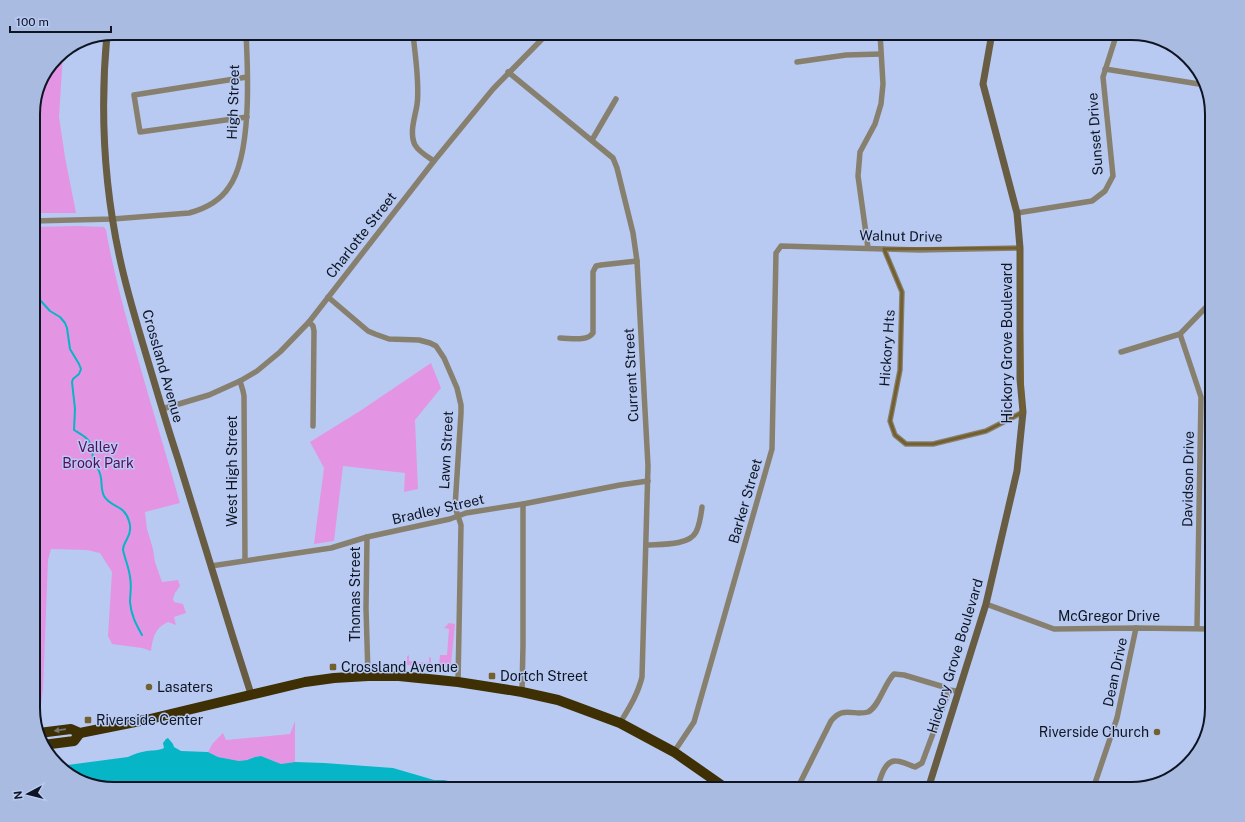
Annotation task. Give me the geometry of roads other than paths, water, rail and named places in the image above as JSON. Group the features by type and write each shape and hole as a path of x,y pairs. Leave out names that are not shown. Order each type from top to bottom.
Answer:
{"highway":[{"path":"44,732 71,729 80,733 150,719 251,694 319,680 368,676 399,676 458,682 522,692 558,700 620,723 674,752 717,782"},
{"path":"50,744 74,741 80,733"}],"street":[{"name":"Crossland Avenue","path":"107,40 104,96 107,178 120,259 162,409 251,694"},
{"name":"High Street","path":"40,221 113,219 189,213 218,199 230,186 235,177 242,151 247,116 246,40"},
{"path":"414,40 418,94 413,125 414,140 416,146 434,161"},
{"name":"Charlotte Street","path":"162,409 209,395 240,381 257,371 280,352 309,322 492,89 541,40"},
{"path":"868,248 858,176 860,152 875,124 881,104 883,84 880,40"},
{"name":"Hickory Grove Boulevard","path":"930,782 986,604 1017,471 1023,412 1020,379 1020,248 1017,213 983,84 991,40"},
{"name":"Sunset Drive","path":"1017,213 1092,201 1105,191 1112,176 1103,77 1115,40"},
{"path":"797,62 846,55 881,54"},
{"path":"1105,70 1198,84"},
{"name":"Current Street","path":"508,72 610,155 615,162 637,261 648,481 642,678 640,687 620,723"},
{"path":"247,77 134,96 140,132 247,116"},
{"path":"592,140 616,99"},
{"name":"Walnut Drive","path":"781,246 919,250 1020,248"},
{"name":"Barker Street","path":"674,752 694,722 772,449 776,253 781,246"},
{"name":"Hickory Hts","path":"884,249 902,292 900,370 890,422 895,435 906,444 933,444 986,431 1023,412"},
{"path":"560,338 585,338 591,336 593,333 593,272 596,266 637,261"},
{"name":"Lawn Street","path":"328,297 368,331 374,334 389,339 425,341 436,346 441,352 457,388 461,405 455,507 461,525 458,682"},
{"path":"1120,352 1180,334 1205,308"},
{"path":"309,322 313,326 314,331 313,426"},
{"name":"Davidson Drive","path":"1180,334 1201,397 1198,628"},
{"name":"West High Street","path":"240,381 244,396 245,560"},
{"name":"Bradley Street","path":"211,566 331,548 367,537 450,519 466,513 648,481"},
{"path":"522,692 523,504"},
{"path":"646,545 680,542 692,538 698,527 702,507"},
{"name":"Thomas Street","path":"367,537 366,608 368,676"},
{"name":"McGregor Drive","path":"986,604 1054,629 1205,628"},
{"name":"Dean Drive","path":"1095,782 1118,718 1136,628"},
{"path":"800,782 835,715 841,712 866,713 874,708 889,679 894,674 904,675 944,687 948,690 958,691"},
{"path":"880,782 886,766 890,762 896,760 915,767 922,763 948,690"}],"waterway":[{"path":"40,300 50,311 60,317 65,323 70,349 81,369 79,374 73,379 72,382 75,409 74,430 86,438 90,443 93,460 101,476 104,496 110,503 121,509 129,521 129,533 123,550 131,580 131,611 142,635"}],"place":[{"name":"Crossland Avenue","path":"333,667"},
{"name":"Dortch Street","path":"492,676"},
{"name":"Lasaters","path":"149,687"},
{"name":"Riverside Center","path":"88,720"},
{"name":"Riverside Church","path":"1157,732"}],"park label":[{"name":"Valley Brook Park","path":"98,456"}]}
